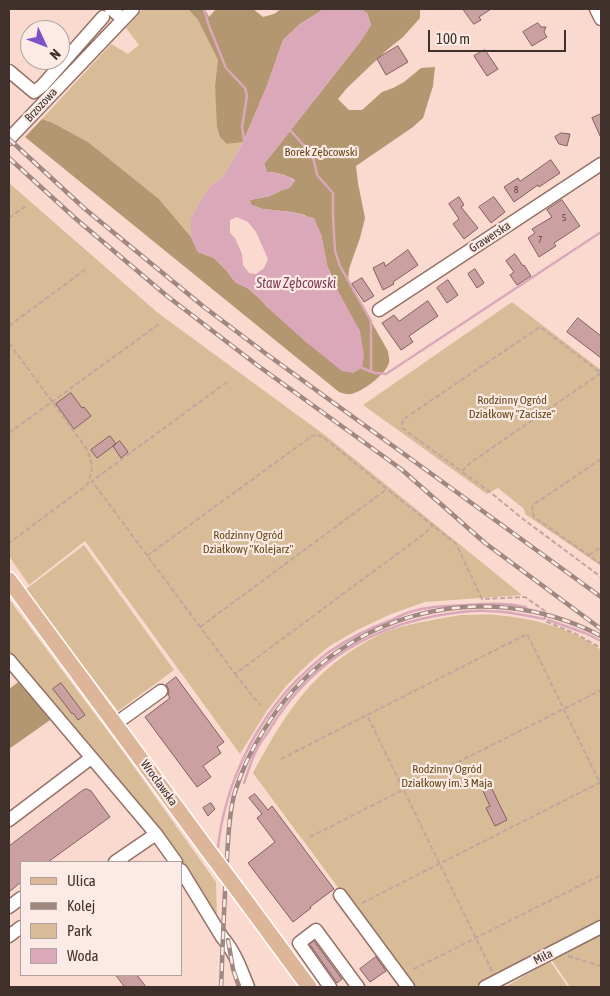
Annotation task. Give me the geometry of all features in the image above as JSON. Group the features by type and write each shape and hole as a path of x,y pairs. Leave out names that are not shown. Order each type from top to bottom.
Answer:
{"main road":[{"name":"Wrocławska","path":"9,580 309,987"}],"street":[{"path":"93,9 107,13 119,23"},
{"name":"Brzozowa","path":"9,139 133,9"},
{"path":"9,71 34,92 42,86 107,13"},
{"name":"Grawerska","path":"378,310 601,164"},
{"path":"9,660 156,834 175,861"},
{"path":"115,724 161,691"},
{"path":"9,820 91,758"},
{"path":"116,861 156,834"},
{"path":"182,872 228,944 240,965 248,987"},
{"path":"340,895 408,987"},
{"path":"9,907 20,899"},
{"name":"Miła","path":"485,987 601,927"},
{"path":"9,936 20,928"},
{"path":"330,987 299,943 316,930 358,987"}],"path":[{"path":"9,218 27,205"},
{"path":"9,326 86,268"},
{"path":"9,433 158,324"},
{"path":"462,471 470,463 601,373 540,328 405,418 402,428 462,471 601,577"},
{"path":"9,343 90,454 92,465 91,477 87,485"},
{"path":"9,543 226,382"},
{"path":"147,556 317,434 456,544 482,599 525,598 545,611 547,622 576,634 601,648"},
{"path":"601,459 534,505 532,511 534,517 601,564"},
{"path":"92,481 260,705"},
{"path":"200,627 386,489"},
{"path":"235,674 424,534 433,525"},
{"path":"589,555 601,547"},
{"path":"281,759 526,634 601,783 362,903"},
{"path":"310,837 601,690"},
{"path":"367,715 494,975"},
{"path":"414,969 601,875"},
{"path":"554,952 601,966"}],"green space":[{"path":"143,9 188,9 198,20 218,60 215,85 217,108 227,144 243,142 223,177 210,186 191,218 191,237 159,199 88,142 42,119 111,44 128,54 139,45 126,28"},
{"path":"188,9 205,9 209,17 216,9 253,9 263,17 274,14 281,9 324,9 300,24 283,40 267,86 243,142 227,144 220,137 217,127 215,85 218,60 198,20"},
{"name":"Borek Zębcowski","path":"361,9 420,9 420,18 403,37 347,88 338,99 349,110 362,110 382,92 404,82 421,68 435,67 433,86 423,118 356,166 365,218 349,269 348,281 388,351 389,362 383,373 373,382 356,393 348,394 339,392 25,137 42,119 88,142 159,199 191,237 198,252 214,258 235,282 249,289 268,308 337,289 327,265 321,234 305,215 263,209 251,205 250,200 270,196 289,188 295,180 281,174 267,172 264,164 360,42 371,25 367,13"},
{"name":"Rodzinny Ogród Działkowy \"Kolejarz\"","path":"9,183 158,313 326,436 522,595 425,602 391,614 357,630 328,647 286,686 266,712 240,754 85,541 29,585 9,556"},
{"name":"Rodzinny Ogród Działkowy \"Zacisze\"","path":"512,302 601,370 601,566 525,514 524,509 498,488 487,494 363,405"},
{"path":"84,545 174,670 118,711 25,590"},
{"path":"9,599 124,753 216,882 217,919 159,827 9,651"},
{"name":"Rodzinny Ogród Działkowy im. 3 Maja","path":"461,615 496,615 551,625 589,642 601,650 601,920 474,987 412,987 253,773 285,718 297,702 324,672 341,658 378,635 390,630"},
{"path":"21,680 53,718 9,749 9,689"},
{"path":"601,930 601,987 570,987 549,956"},
{"path":"550,961 568,987 505,987"}],"water":[{"name":"Staw Zębcowski","path":"324,9 361,9 367,13 371,25 360,42 264,164 267,172 281,174 295,181 290,188 270,196 250,200 252,205 263,209 292,212 314,218 321,234 327,265 337,289 360,331 364,355 362,368 353,373 342,371 307,343 249,289 235,282 214,258 198,252 191,237 191,218 210,186 223,177 243,142 267,86 283,40 300,24","holes":["237,217 248,222 256,232 268,259 264,268 256,274 249,273 243,265 242,254 235,238 230,233 230,220"]}],"building":[{"path":"463,9 491,9 479,17 481,20 474,24"},
{"path":"538,23 541,27 546,27 544,32 547,37 532,46 523,32"},
{"path":"398,46 408,62 386,75 377,59"},
{"path":"485,50 498,69 487,76 474,56"},
{"path":"601,114 601,138 592,118"},
{"path":"561,133 570,134 567,146 559,144 555,137"},
{"path":"551,160 560,173 539,187 538,185 514,202 504,187 518,178 520,181"},
{"path":"459,197 464,205 461,207 478,228 464,239 453,224 459,219 449,204"},
{"path":"494,197 505,212 491,223 479,207"},
{"path":"562,200 580,226 554,243 556,246 539,257 528,238 535,233 532,229 552,217 547,210"},
{"path":"408,250 418,265 393,282 394,284 383,290 373,268 384,262 385,266"},
{"path":"515,254 531,276 517,285 510,275 514,272 506,261"},
{"path":"475,269 484,283 477,288 468,274"},
{"path":"362,278 374,296 364,302 352,284"},
{"path":"448,280 458,295 447,303 437,288"},
{"path":"428,301 438,316 409,336 413,342 401,350 382,323 394,315 399,321"},
{"path":"578,318 601,336 601,358 567,332"},
{"path":"71,393 82,408 84,407 91,416 74,429 56,404"},
{"path":"110,436 116,444 97,458 91,450"},
{"path":"120,441 128,452 121,458 113,446"},
{"path":"176,677 224,742 217,747 221,753 203,766 211,777 197,787 145,717 170,698 166,685"},
{"path":"61,683 85,715 78,720 53,689"},
{"path":"491,787 507,820 495,826 486,808 490,806 483,791"},
{"path":"83,790 91,791 110,817 49,861 20,861 20,883 9,892 9,846"},
{"path":"255,794 268,810 272,806 334,889 293,922 248,863 275,842 257,818 262,814 249,798"},
{"path":"211,803 215,809 208,816 203,808"},
{"path":"314,941 342,979 337,983 310,945"},
{"path":"376,957 386,971 370,982 360,969"},
{"path":"117,976 138,976 146,987 125,987"}],"waterway":[{"path":"204,9 226,68 245,88 247,96 242,127 244,140"},
{"path":"291,131 307,149 314,161 317,175 333,193 335,251 340,266 371,321 371,372"},
{"path":"362,368 375,373 386,374 601,232"},
{"path":"218,847 227,800 235,777 256,734 284,695 300,677 325,655 365,631 417,610 489,604 509,604 526,607"},
{"path":"244,783 259,746 283,709 318,671 338,655 360,642 408,622 461,612 502,612 544,619"},
{"path":"548,620 585,633 601,641"}],"railway":[{"path":"9,139 85,209 204,307 601,597"},
{"path":"9,158 76,219 167,296 257,365 401,469 485,543 601,629"},
{"path":"221,987 228,835 234,795 255,745 294,690 329,658 370,633 414,616 460,607 508,608 555,617 601,636"},
{"path":"228,940 233,969 239,987"}]}
